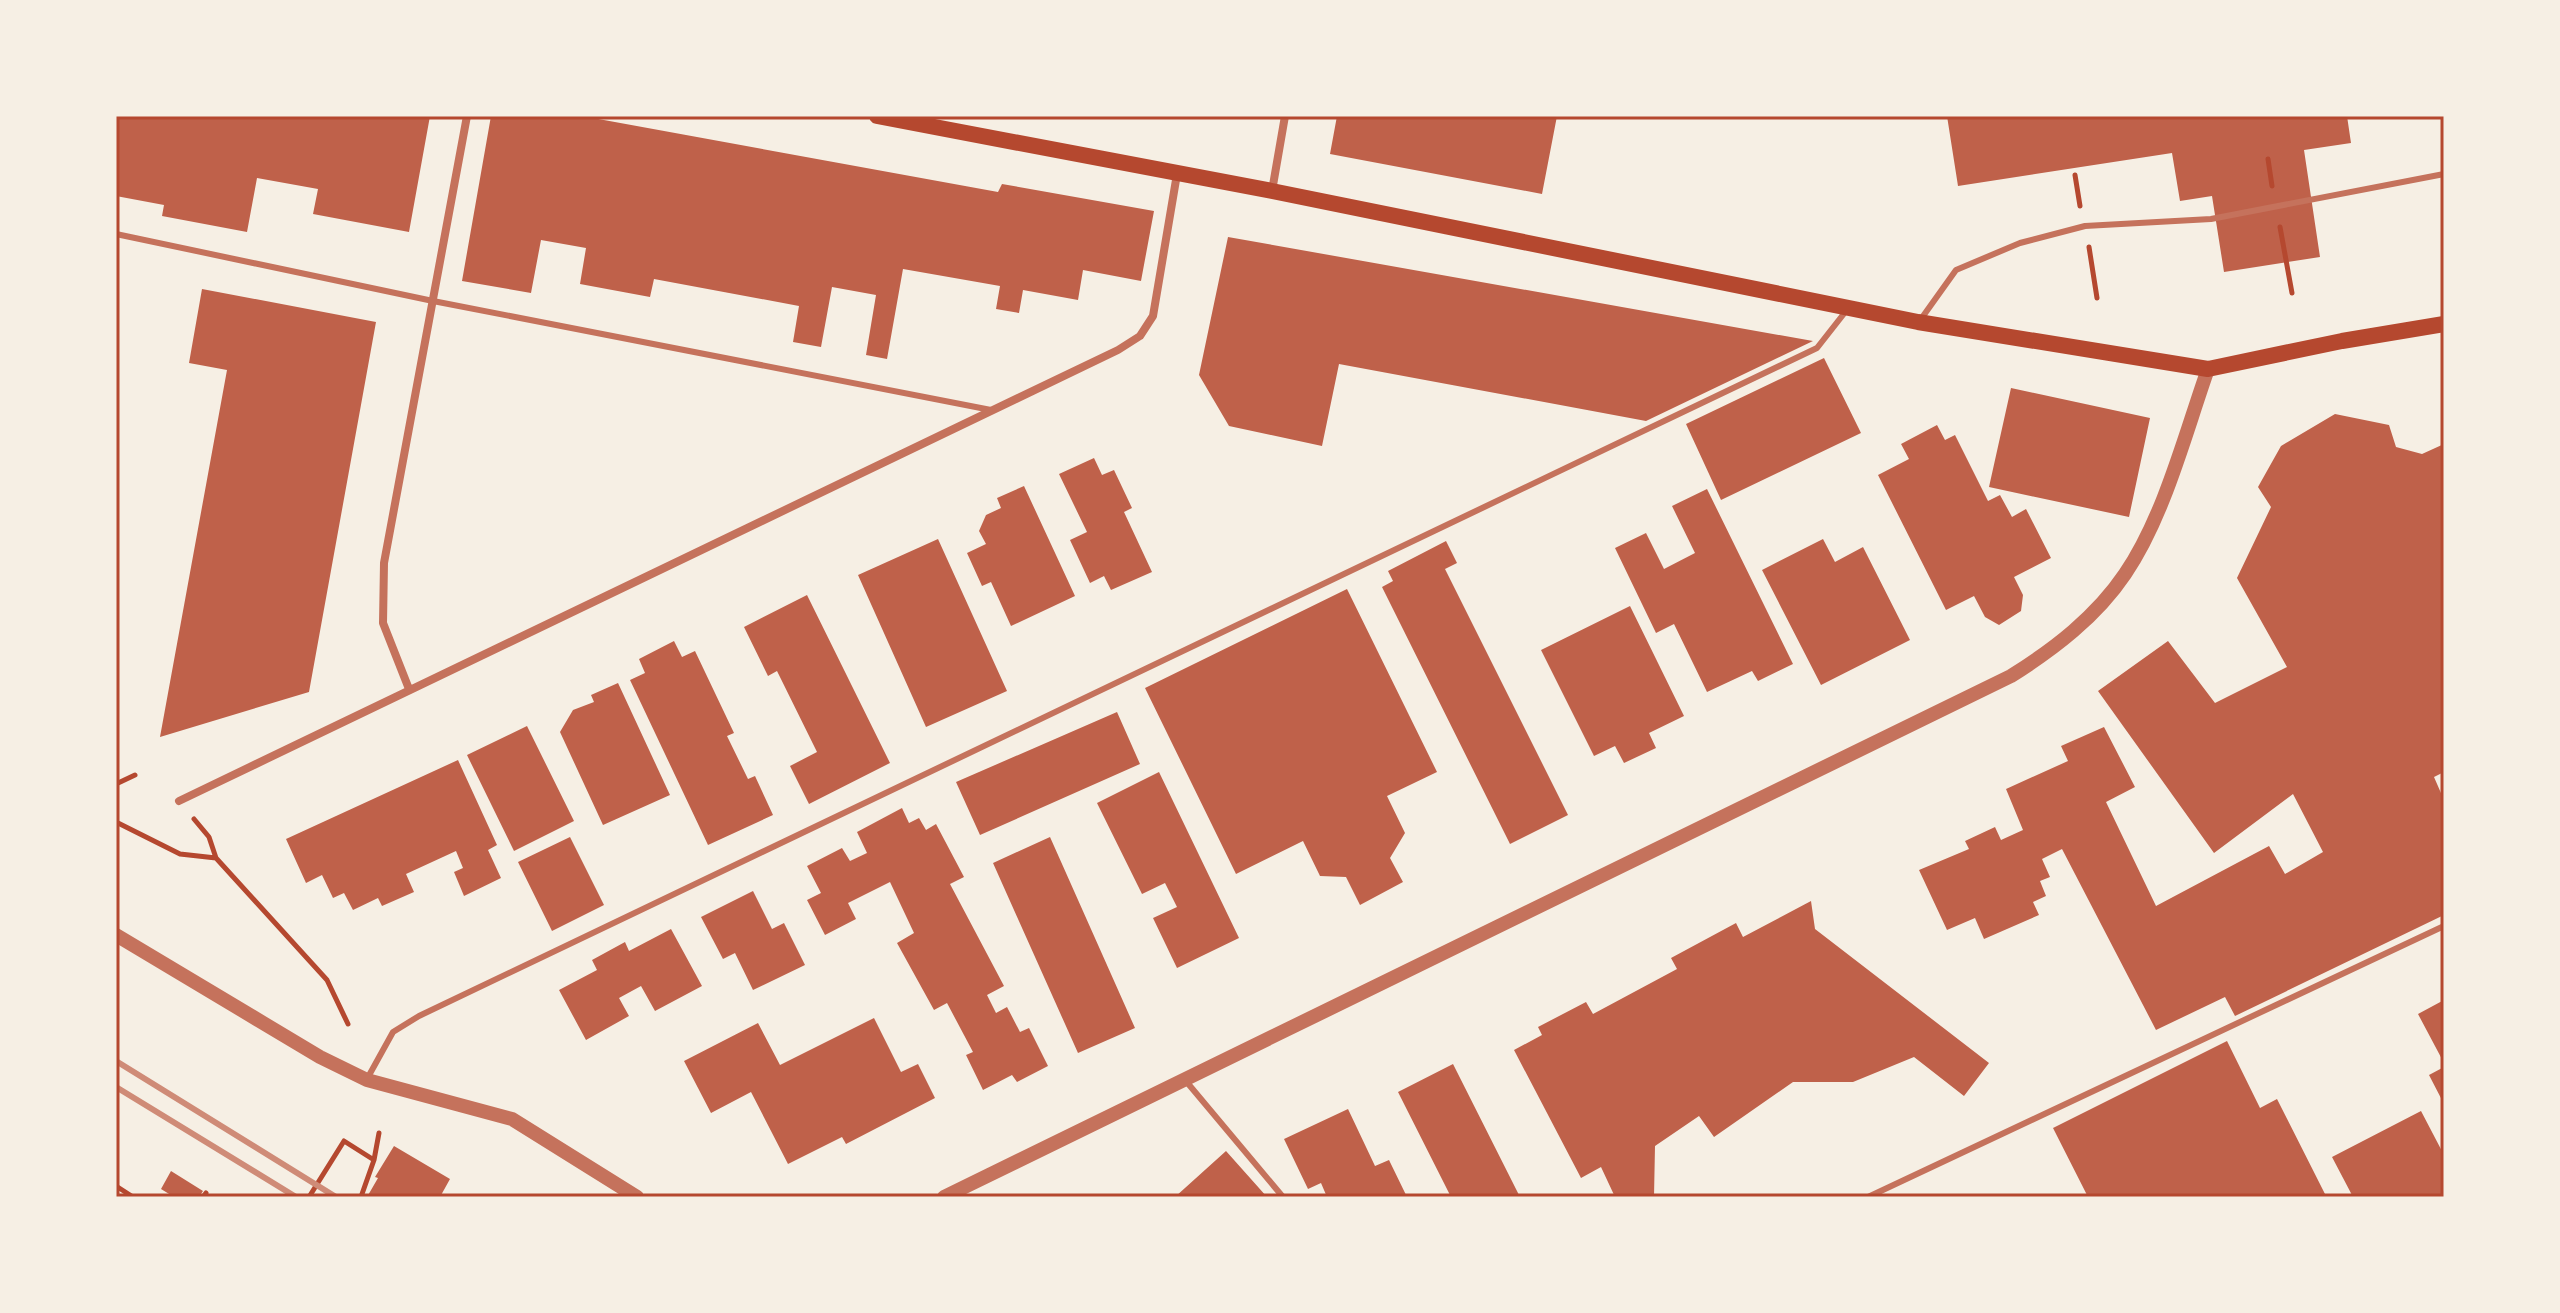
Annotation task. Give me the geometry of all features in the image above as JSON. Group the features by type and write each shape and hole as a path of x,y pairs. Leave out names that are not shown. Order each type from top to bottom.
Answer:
{"main road":[{"path":"877,116 1272,191 1918,322 2208,369 2342,341 2444,324"}],"street":[{"path":"409,689 383,623 384,563 467,116"},
{"path":"1272,191 1285,116"},
{"path":"179,801 1107,357 1140,336 1153,316 1177,173"},
{"path":"944,1197 2011,676 2051,651 2092,614 2125,575 2152,526 2208,369"},
{"path":"116,935 320,1057 367,1080 512,1119 637,1197"}],"lane":[{"path":"1918,322 1956,270 2020,243 2085,226 2211,219 2444,174"},
{"path":"116,234 433,301 994,411"},
{"path":"367,1080 393,1032 419,1016 1817,348 1848,308"},
{"path":"1868,1197 2444,926"},
{"path":"1185,1080 1283,1197"}],"path":[{"path":"116,784 135,775"},
{"path":"179,801 209,837 216,858 327,980 348,1024"},
{"path":"116,822 180,854 216,858"},
{"path":"362,1194 374,1160 379,1133"},
{"path":"309,1197 344,1141 374,1160"},
{"path":"116,1186 133,1197"}],"building":[{"path":"116,116 430,116 409,232 313,214 318,189 257,178 247,232 162,216 164,205 116,196"},
{"path":"491,116 582,116 998,192 1002,184 1154,211 1141,281 1083,270 1078,300 1023,290 1019,313 996,309 1000,286 903,269 887,359 866,355 876,295 832,287 821,347 793,342 799,306 654,279 650,297 580,284 586,248 541,240 531,293 462,281"},
{"path":"1337,116 1557,116 1542,194 1330,154"},
{"path":"1947,116 2347,116 2351,143 2304,150 2320,257 2224,272 2212,196 2180,201 2172,153 1958,186"},
{"path":"1228,237 1813,341 1646,421 1339,364 1322,446 1229,426 1199,375"},
{"path":"202,289 376,322 309,692 160,737 227,370 189,363"},
{"path":"1824,358 1861,433 1721,500 1686,424"},
{"path":"2011,388 2150,418 2129,517 1989,487"},
{"path":"2335,414 2389,425 2396,447 2422,454 2444,444 2444,772 2434,777 2444,800 2444,915 2235,1016 2225,997 2156,1030 2062,849 2042,859 2050,877 2040,881 2046,896 2033,902 2039,915 1984,939 1975,918 1947,930 1919,870 1969,849 1965,841 1995,827 2001,840 2023,830 2006,789 2068,761 2061,746 2104,727 2135,787 2106,802 2156,906 2269,846 2285,874 2323,852 2293,794 2214,853 2098,691 2168,641 2215,703 2287,667 2237,578 2271,507 2258,487 2281,446"},
{"path":"1937,425 1945,440 1955,435 1988,501 2000,495 2012,517 2026,509 2051,558 2014,577 2023,595 2021,611 1999,625 1985,617 1974,596 1946,610 1878,475 1909,459 1901,444"},
{"path":"1094,458 1102,475 1114,470 1132,508 1124,512 1152,572 1111,590 1104,576 1090,583 1070,540 1087,532 1059,474"},
{"path":"1024,486 1075,596 1011,626 991,582 982,586 967,553 986,544 979,531 986,515 1001,508 997,498"},
{"path":"1707,489 1793,664 1758,681 1752,671 1707,692 1674,624 1656,633 1615,548 1646,533 1664,569 1695,553 1672,506"},
{"path":"938,539 1007,691 926,727 858,575"},
{"path":"1823,539 1835,562 1863,547 1910,640 1821,685 1762,570"},
{"path":"1446,541 1457,563 1445,569 1568,815 1510,844 1382,587 1393,581 1388,571"},
{"path":"1347,589 1437,772 1387,796 1405,833 1390,858 1403,882 1360,905 1346,877 1320,876 1303,841 1236,874 1145,688"},
{"path":"807,595 890,763 809,804 790,766 817,752 777,671 768,676 744,627"},
{"path":"1630,606 1684,716 1649,733 1656,748 1624,763 1615,746 1594,756 1541,650"},
{"path":"674,641 682,657 695,651 734,733 727,736 748,779 755,776 773,815 708,845 630,680 645,673 639,659"},
{"path":"618,683 670,795 603,825 560,732 573,710 594,702 591,695"},
{"path":"1117,712 1140,764 980,835 956,782"},
{"path":"527,726 574,821 514,851 467,755"},
{"path":"458,760 497,845 488,850 501,878 464,896 454,872 463,868 456,851 406,874 414,892 382,906 378,898 353,910 344,893 333,898 322,875 306,883 286,839"},
{"path":"1159,772 1239,938 1177,968 1153,918 1177,907 1165,883 1142,894 1097,803"},
{"path":"902,808 909,823 919,818 926,830 936,824 964,877 950,884 1004,986 987,995 996,1013 1007,1007 1020,1032 1029,1028 1048,1066 1017,1082 1012,1075 983,1090 966,1055 973,1052 947,1003 934,1010 897,943 914,933 890,882 848,903 856,919 825,935 807,900 821,893 807,866 842,848 850,861 867,853 857,832"},
{"path":"570,837 604,905 552,931 518,862"},
{"path":"1050,837 1135,1028 1078,1053 993,863"},
{"path":"753,891 772,929 784,923 805,965 753,990 735,953 723,959 701,917"},
{"path":"1811,901 1815,929 1989,1063 1964,1096 1914,1057 1853,1082 1793,1082 1714,1137 1699,1116 1655,1146 1654,1197 1615,1197 1601,1167 1581,1178 1514,1050 1542,1035 1538,1027 1586,1002 1593,1014 1677,969 1671,958 1736,923 1743,937"},
{"path":"671,929 702,986 655,1011 641,986 619,998 629,1016 586,1040 559,990 597,970 592,960 625,942 629,951"},
{"path":"2444,1000 2444,1063 2418,1014"},
{"path":"874,1018 901,1072 918,1064 935,1098 846,1144 842,1137 788,1164 751,1092 711,1113 684,1061 758,1023 780,1065"},
{"path":"2227,1041 2260,1108 2277,1099 2325,1194 2319,1197 2088,1197 2053,1128"},
{"path":"1453,1064 1520,1197 1451,1197 1398,1092"},
{"path":"2444,1067 2444,1104 2429,1075"},
{"path":"1348,1109 1375,1166 1389,1160 1407,1197 1327,1197 1321,1183 1308,1189 1284,1139"},
{"path":"2421,1111 2444,1155 2444,1195 2353,1197 2332,1157"},
{"path":"394,1146 450,1179 440,1197 367,1197"},
{"path":"1226,1151 1267,1197 1175,1197"},
{"path":"171,1171 203,1191 199,1197 174,1197 161,1189"}],"railway":[{"path":"116,1061 336,1197"},
{"path":"116,1087 296,1197"}]}
